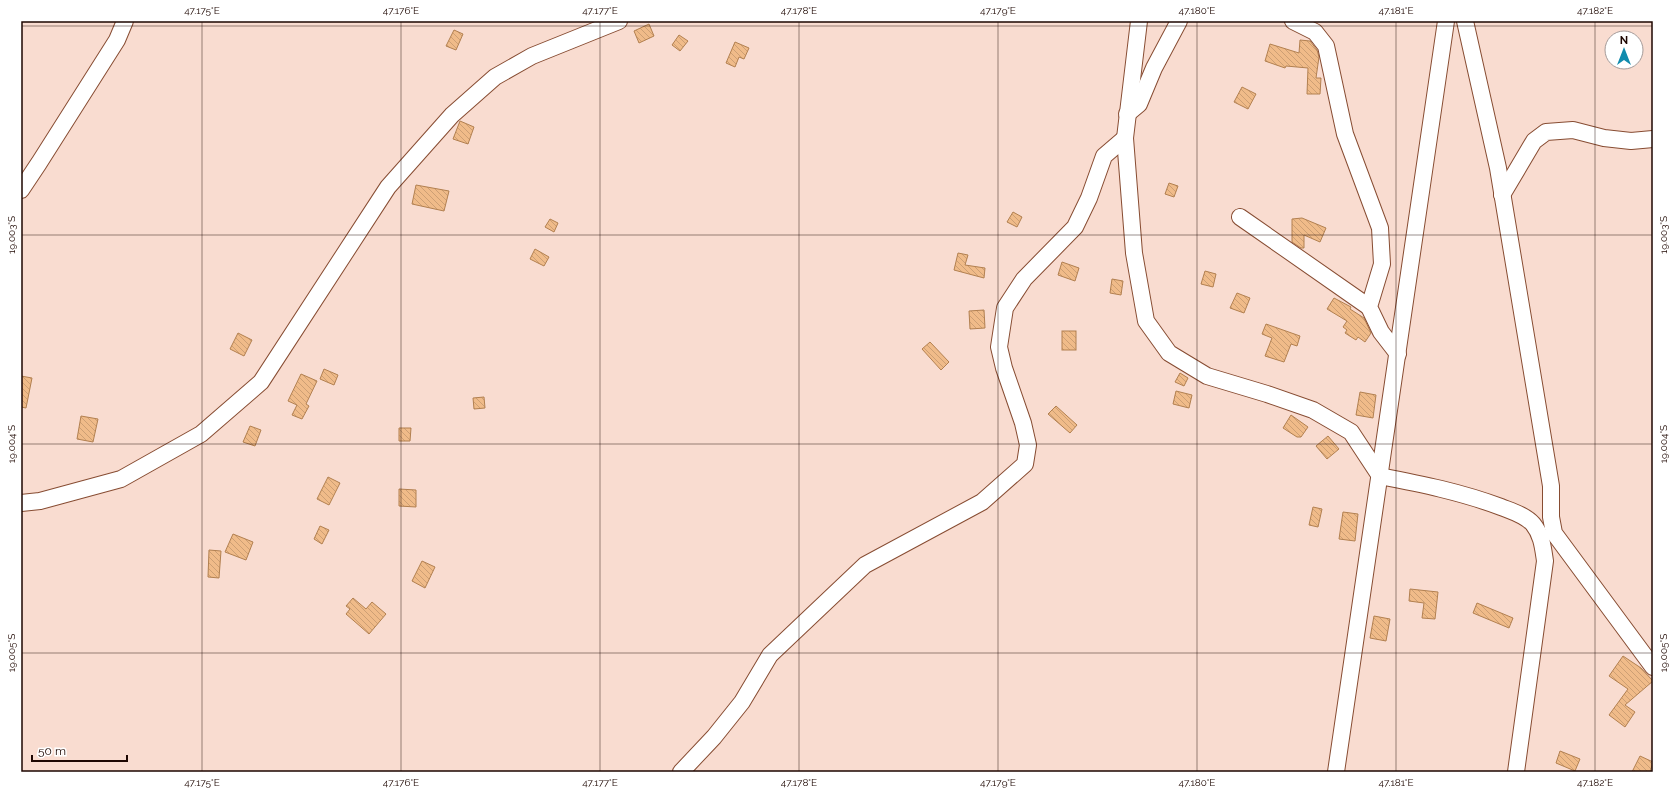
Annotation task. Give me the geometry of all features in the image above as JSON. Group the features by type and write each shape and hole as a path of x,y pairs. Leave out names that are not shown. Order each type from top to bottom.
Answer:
{"street":[{"path":"21,190 40,163 117,40 125,21"},
{"path":"21,503 40,501 121,478 202,434 261,382 388,187 452,115 495,77 532,56 619,21"},
{"path":"1139,21 1125,138 1134,253 1146,321 1169,353 1207,376 1267,394 1319,414 1350,432 1380,476 1430,486 1485,501 1511,511 1532,523 1548,535 1653,667"},
{"path":"1128,114 1139,104 1154,68 1179,21"},
{"path":"1293,21 1315,32 1326,46 1345,134 1380,228 1382,264 1369,307"},
{"path":"1336,772 1446,21"},
{"path":"1465,21 1502,195 1551,486 1551,517 1516,772"},
{"path":"1502,195 1534,141 1546,132 1573,130 1604,138 1631,141 1653,139"},
{"path":"681,772 714,737 742,702 770,655 865,565 982,502 1025,464 1028,445 1023,423 1004,368 1000,346 1006,308 1024,278 1075,227 1089,198 1104,156 1125,138"},
{"path":"1240,217 1369,307 1381,332 1398,354"}],"building":[{"path":"649,24 654,36 639,43 634,31"},
{"path":"454,30 463,34 456,50 446,46"},
{"path":"679,35 688,41 680,51 672,45"},
{"path":"1300,40 1310,41 1317,50 1319,57 1316,78 1321,78 1320,94 1307,94 1308,68 1286,66 1285,68 1265,61 1270,44 1299,53"},
{"path":"735,42 749,48 744,59 739,57 735,67 726,63"},
{"path":"1242,87 1256,94 1248,109 1234,102"},
{"path":"460,121 474,127 468,144 453,139"},
{"path":"1169,183 1178,186 1174,197 1165,194"},
{"path":"416,185 449,191 444,211 412,204"},
{"path":"1013,212 1022,217 1017,227 1007,222"},
{"path":"1302,218 1326,228 1320,242 1304,235 1304,248 1301,248 1292,242 1292,219"},
{"path":"550,219 558,223 554,232 545,227"},
{"path":"535,249 549,257 544,266 530,259"},
{"path":"958,253 968,255 965,265 985,268 984,278 954,270"},
{"path":"1062,262 1079,268 1075,281 1058,275"},
{"path":"1205,271 1216,274 1213,287 1201,284"},
{"path":"1112,279 1123,281 1121,295 1110,293"},
{"path":"1237,293 1250,298 1244,313 1230,308"},
{"path":"1334,298 1351,307 1350,309 1364,318 1371,333 1365,342 1358,337 1356,340 1345,333 1347,330 1343,327 1347,321 1327,309"},
{"path":"984,310 985,328 970,329 969,311"},
{"path":"1266,324 1300,336 1297,346 1291,344 1284,362 1265,356 1272,338 1262,334"},
{"path":"1062,331 1076,331 1076,350 1062,350"},
{"path":"238,333 252,340 244,356 230,349"},
{"path":"930,342 949,362 941,370 922,349"},
{"path":"324,369 338,375 334,385 320,379"},
{"path":"1180,373 1188,378 1184,386 1175,382"},
{"path":"301,374 317,381 306,404 309,406 302,419 292,415 297,405 288,401"},
{"path":"21,376 32,378 26,408 21,407"},
{"path":"1176,391 1192,395 1189,408 1173,404"},
{"path":"1360,392 1376,395 1373,418 1356,415"},
{"path":"484,397 485,408 474,409 473,398"},
{"path":"1056,406 1077,425 1070,433 1048,414"},
{"path":"1291,415 1308,427 1301,437 1297,437 1283,428"},
{"path":"81,416 98,419 93,442 77,439"},
{"path":"250,426 261,430 255,446 243,442"},
{"path":"399,428 411,428 410,441 399,441"},
{"path":"1328,436 1339,449 1327,459 1316,446"},
{"path":"328,477 340,483 329,505 317,499"},
{"path":"399,489 416,490 416,507 399,506"},
{"path":"1313,507 1322,509 1318,527 1309,525"},
{"path":"1343,512 1358,514 1355,541 1339,539"},
{"path":"320,526 329,530 322,544 314,539"},
{"path":"233,534 253,542 246,560 225,552"},
{"path":"209,550 221,551 219,578 208,577"},
{"path":"422,561 435,567 425,588 412,581"},
{"path":"1410,589 1438,592 1435,619 1422,618 1424,603 1409,601"},
{"path":"353,598 366,609 372,602 386,614 369,634 346,614 350,609 346,606"},
{"path":"1477,603 1513,618 1509,628 1473,613"},
{"path":"1374,616 1390,619 1386,641 1370,638"},
{"path":"1623,656 1641,668 1653,681 1625,705 1635,712 1625,727 1609,715 1628,689 1609,676"},
{"path":"1560,751 1580,759 1575,771 1556,763"},
{"path":"1640,756 1653,762 1650,772 1632,772"}]}
